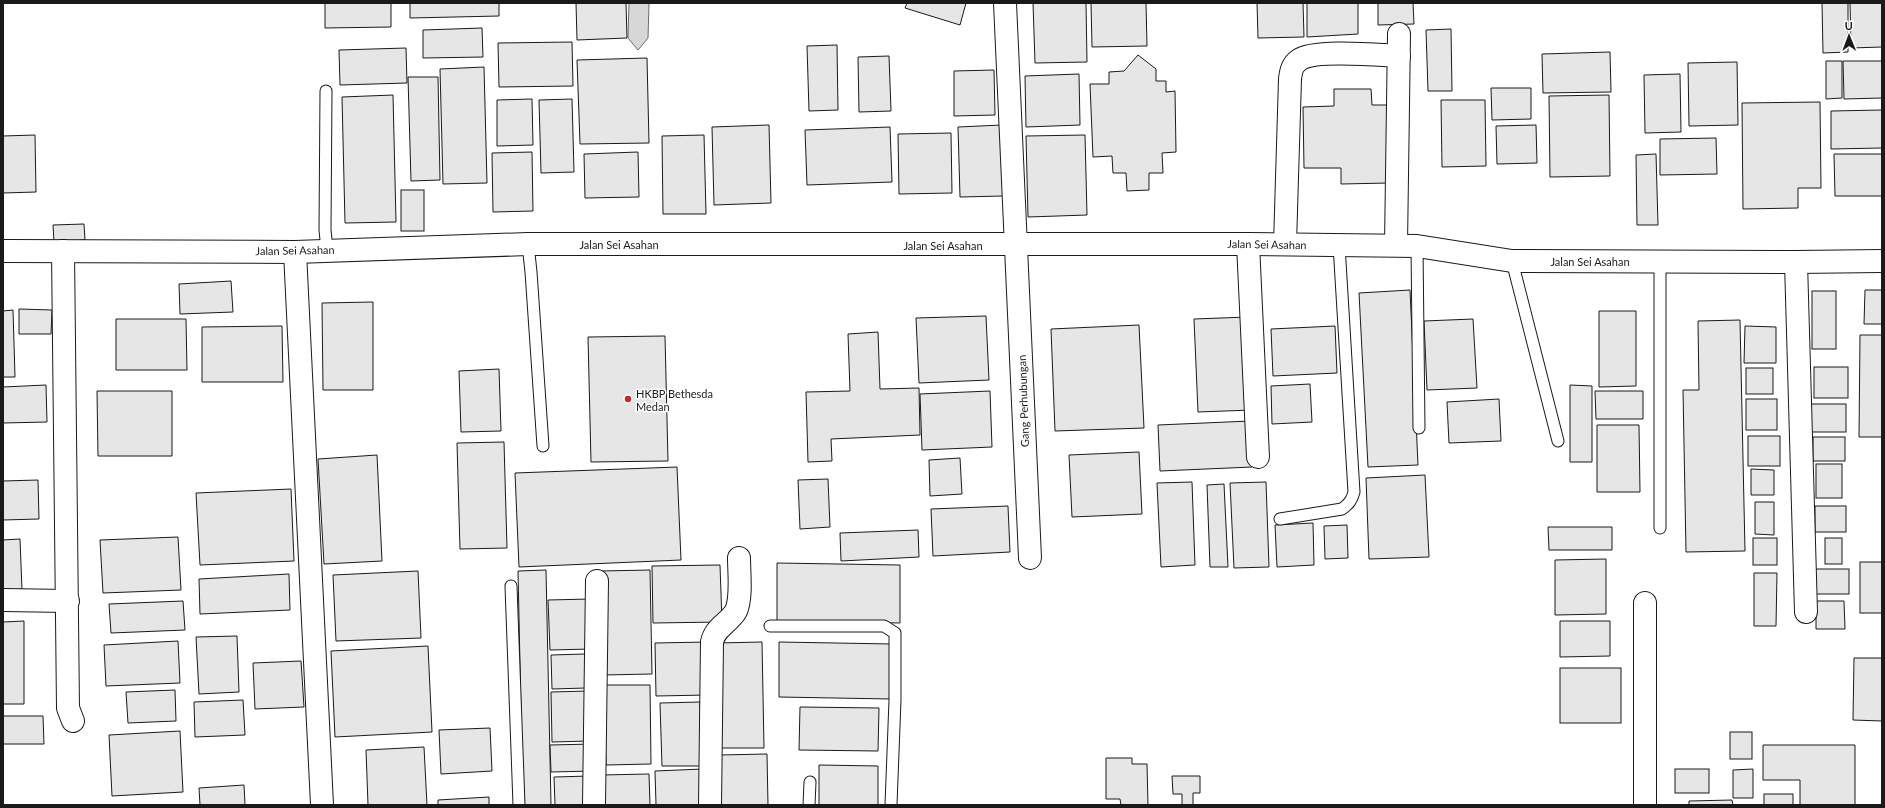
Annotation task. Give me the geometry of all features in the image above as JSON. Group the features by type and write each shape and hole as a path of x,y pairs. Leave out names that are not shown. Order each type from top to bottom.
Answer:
{"street":[{"name":"Gang Perhubungan","path":"1005,3 1030,558"},
{"path":"1399,34 1407,245"},
{"path":"1285,244 1290,79 1292,67 1298,61 1312,54 1399,56"},
{"name":"Jalan Sei Asahan","path":"3,251 295,252 528,244 1285,244 1407,245 1512,261 1882,261"},
{"path":"1248,244 1258,458"},
{"path":"63,251 68,708 72,721"},
{"path":"295,252 322,805"},
{"path":"1796,262 1806,612"},
{"path":"710,805 712,642 716,631 731,617 738,605 739,558"},
{"path":"594,805 596,581"},
{"path":"3,600 68,601"},
{"path":"1645,603 1645,805"}],"lane":[{"path":"326,91 325,230 327,250"},
{"path":"528,244 543,446"},
{"path":"1280,519 1342,509 1352,500 1354,492 1339,245"},
{"path":"1407,245 1419,428"},
{"path":"1512,261 1558,441"},
{"path":"1660,262 1660,528"},
{"path":"511,586 519,805"},
{"path":"770,626 884,626 895,632 895,700 891,805"},
{"path":"809,805 810,782"}],"shaded area":[{"path":"629,3 649,3 648,38 638,50 628,38"}],"building":[{"path":"325,3 391,3 391,27 325,28"},
{"path":"410,3 499,3 499,16 410,18"},
{"path":"576,3 626,3 627,38 577,40"},
{"path":"907,3 966,3 960,25 905,8"},
{"path":"1033,3 1086,3 1087,62 1035,63"},
{"path":"1091,3 1146,3 1147,46 1092,47"},
{"path":"1257,3 1303,3 1304,37 1258,38"},
{"path":"1307,3 1358,3 1358,34 1307,37"},
{"path":"1378,3 1413,3 1414,24 1378,25"},
{"path":"1822,3 1848,3 1848,52 1823,53"},
{"path":"1850,3 1882,3 1882,47 1851,48"},
{"path":"482,28 483,57 423,58 423,30"},
{"path":"1451,29 1452,91 1428,91 1426,30"},
{"path":"572,42 573,86 499,87 498,43"},
{"path":"837,45 838,110 809,111 807,46"},
{"path":"406,48 407,83 340,85 339,50"},
{"path":"1610,52 1611,92 1543,93 1542,54"},
{"path":"1138,55 1156,69 1156,81 1166,81 1166,92 1175,91 1176,152 1162,153 1163,173 1149,173 1149,190 1127,191 1126,173 1113,173 1112,156 1093,157 1090,84 1109,84 1109,72 1124,71"},
{"path":"889,56 891,111 859,112 858,57"},
{"path":"647,58 649,143 580,144 577,60"},
{"path":"1826,61 1842,61 1842,98 1826,99"},
{"path":"1843,61 1882,61 1882,98 1844,99"},
{"path":"1737,62 1738,125 1689,126 1688,63"},
{"path":"484,67 487,183 443,184 440,69"},
{"path":"994,70 995,115 954,116 954,71"},
{"path":"1079,74 1080,125 1026,127 1025,76"},
{"path":"1680,74 1681,132 1645,133 1644,75"},
{"path":"408,77 438,77 440,180 411,181"},
{"path":"1491,88 1531,88 1531,119 1492,120"},
{"path":"1334,89 1371,89 1372,105 1388,105 1389,183 1341,184 1341,168 1304,168 1303,107 1334,106"},
{"path":"393,95 396,222 345,223 342,97"},
{"path":"1609,95 1610,176 1550,177 1549,96"},
{"path":"532,99 533,145 497,146 497,100"},
{"path":"572,99 574,172 541,173 539,100"},
{"path":"1441,100 1485,100 1486,166 1442,167"},
{"path":"1820,102 1821,188 1798,188 1798,208 1743,209 1742,103"},
{"path":"1882,110 1882,148 1831,149 1831,111"},
{"path":"769,125 771,203 714,205 712,127"},
{"path":"1002,125 1003,196 960,197 958,127"},
{"path":"1536,125 1537,163 1497,164 1496,126"},
{"path":"890,127 892,182 807,185 805,130"},
{"path":"951,133 952,193 899,194 898,134"},
{"path":"35,135 36,192 3,193 3,136"},
{"path":"704,135 706,214 663,214 662,136"},
{"path":"1085,135 1087,215 1028,217 1026,136"},
{"path":"1716,138 1717,174 1660,175 1660,139"},
{"path":"532,152 533,211 493,212 492,153"},
{"path":"638,152 639,197 585,198 584,154"},
{"path":"1656,154 1658,225 1637,225 1636,155"},
{"path":"1834,154 1882,154 1882,196 1835,196"},
{"path":"401,190 424,190 424,231 401,231"},
{"path":"84,224 85,240 54,242 53,225"},
{"path":"231,281 233,312 180,314 179,284"},
{"path":"1410,290 1418,465 1368,467 1359,293"},
{"path":"1865,290 1882,290 1882,324 1864,324"},
{"path":"1812,291 1836,291 1836,349 1812,349"},
{"path":"373,302 373,390 323,390 322,303"},
{"path":"19,309 52,310 51,334 19,334"},
{"path":"13,310 15,377 3,377 3,311"},
{"path":"1599,311 1636,311 1636,386 1599,387"},
{"path":"986,316 989,380 919,383 916,318"},
{"path":"1248,317 1252,410 1198,412 1194,319"},
{"path":"116,319 186,319 187,370 116,370"},
{"path":"1473,319 1477,388 1427,390 1424,321"},
{"path":"1740,320 1745,551 1686,552 1683,390 1699,390 1698,321"},
{"path":"1139,325 1144,428 1055,431 1051,329"},
{"path":"282,326 283,382 202,382 202,327"},
{"path":"1335,326 1337,373 1273,376 1271,329"},
{"path":"1745,326 1776,327 1776,363 1744,363"},
{"path":"878,332 880,389 919,388 920,435 831,439 832,461 808,462 806,392 850,391 848,334"},
{"path":"1860,335 1882,335 1882,437 1859,437"},
{"name":"HKBP Bethesda Medan","path":"665,336 668,461 591,462 588,337"},
{"path":"1814,367 1848,367 1848,398 1814,398"},
{"path":"1746,368 1773,368 1773,394 1746,394"},
{"path":"499,369 501,431 461,432 459,371"},
{"path":"1310,384 1312,422 1272,424 1271,386"},
{"path":"46,385 47,422 3,423 3,387"},
{"path":"1570,385 1592,386 1592,462 1570,462"},
{"path":"97,391 172,391 172,456 98,456"},
{"path":"990,391 992,447 922,450 920,394"},
{"path":"1595,391 1643,391 1643,419 1596,419"},
{"path":"1499,399 1501,441 1449,443 1447,402"},
{"path":"1746,399 1777,399 1777,430 1746,430"},
{"path":"1811,404 1846,404 1846,432 1811,432"},
{"path":"1250,421 1252,467 1160,471 1158,425"},
{"path":"1597,425 1639,425 1640,492 1597,492"},
{"path":"1748,436 1780,436 1780,466 1748,466"},
{"path":"1813,437 1845,437 1845,461 1813,461"},
{"path":"504,442 507,548 460,549 457,443"},
{"path":"1139,452 1142,514 1072,517 1069,455"},
{"path":"377,455 382,561 324,564 318,459"},
{"path":"960,458 962,494 930,496 929,460"},
{"path":"1816,464 1842,464 1842,498 1816,498"},
{"path":"677,467 681,560 519,567 515,473"},
{"path":"1751,469 1774,470 1774,495 1751,495"},
{"path":"1425,475 1429,557 1369,559 1366,478"},
{"path":"828,479 830,527 800,529 798,480"},
{"path":"38,480 39,519 3,520 3,481"},
{"path":"1192,482 1195,565 1161,567 1157,483"},
{"path":"1266,482 1269,567 1234,568 1230,483"},
{"path":"1224,484 1228,567 1210,567 1207,485"},
{"path":"291,489 294,561 200,565 196,493"},
{"path":"1755,502 1774,502 1774,535 1755,534"},
{"path":"1008,506 1010,552 933,556 931,509"},
{"path":"1815,506 1846,506 1846,532 1815,532"},
{"path":"1313,523 1314,565 1277,567 1275,525"},
{"path":"1347,525 1348,558 1325,559 1324,526"},
{"path":"1548,527 1612,527 1612,550 1549,550"},
{"path":"918,530 919,557 841,561 840,533"},
{"path":"178,537 181,590 103,593 100,540"},
{"path":"1753,538 1777,538 1777,565 1753,565"},
{"path":"1825,538 1842,538 1842,564 1825,564"},
{"path":"20,539 22,590 3,591 3,540"},
{"path":"1606,559 1606,614 1555,615 1555,560"},
{"path":"1860,562 1882,562 1882,613 1860,613"},
{"path":"777,563 900,565 900,623 777,621"},
{"path":"720,565 722,622 653,623 652,566"},
{"path":"1814,569 1849,569 1849,594 1814,594"},
{"path":"546,570 551,805 523,805 518,571"},
{"path":"650,570 652,674 603,675 601,571"},
{"path":"418,571 421,638 336,641 333,575"},
{"path":"1754,573 1777,573 1776,626 1754,626"},
{"path":"289,574 290,610 200,614 199,579"},
{"path":"590,599 592,649 550,650 548,600"},
{"path":"183,601 185,630 111,633 109,604"},
{"path":"1816,601 1844,601 1845,629 1816,629"},
{"path":"24,621 24,704 3,704 3,622"},
{"path":"1560,621 1610,621 1610,656 1560,657"},
{"path":"237,636 239,692 199,694 196,637"},
{"path":"178,641 180,683 106,686 104,645"},
{"path":"707,642 708,695 656,696 655,643"},
{"path":"762,642 764,748 719,748 717,643"},
{"path":"779,642 892,644 891,699 779,697"},
{"path":"428,646 432,732 335,737 331,651"},
{"path":"585,654 586,688 552,689 551,655"},
{"path":"1854,658 1882,658 1882,721 1853,720"},
{"path":"301,661 304,707 255,709 253,663"},
{"path":"1560,668 1621,668 1621,723 1560,723"},
{"path":"604,685 650,685 651,764 606,765"},
{"path":"175,690 176,721 128,723 126,692"},
{"path":"588,691 589,741 552,742 551,692"},
{"path":"243,700 245,735 195,737 194,702"},
{"path":"700,702 702,766 662,766 660,703"},
{"path":"800,707 879,708 878,751 799,750"},
{"path":"3,716 43,716 44,744 3,744"},
{"path":"490,728 492,771 441,774 439,730"},
{"path":"180,731 183,792 112,796 109,735"},
{"path":"1730,732 1752,732 1752,759 1730,759"},
{"path":"593,744 593,771 551,772 550,745"},
{"path":"1763,745 1855,745 1855,805 1800,805 1800,780 1763,780"},
{"path":"424,747 427,805 368,805 366,750"},
{"path":"767,754 768,805 720,805 719,755"},
{"path":"1106,758 1132,758 1132,764 1147,764 1148,805 1121,805 1120,799 1106,799"},
{"path":"819,765 878,766 878,805 819,805"},
{"path":"703,769 704,805 656,805 655,771"},
{"path":"1675,769 1709,769 1709,793 1675,793"},
{"path":"1753,769 1753,798 1733,798 1733,770"},
{"path":"649,774 650,805 603,805 602,775"},
{"path":"590,776 591,805 555,805 554,777"},
{"path":"1172,776 1200,776 1200,793 1193,793 1193,805 1182,805 1182,794 1173,794"},
{"path":"244,785 245,805 200,805 199,788"},
{"path":"1764,794 1793,794 1793,805 1764,805"},
{"path":"489,797 489,805 438,805 438,800"},
{"path":"1732,800 1733,805 1689,805 1689,801"}],"place":[{"name":"HKBP Bethesda Medan","path":"628,399"}]}
